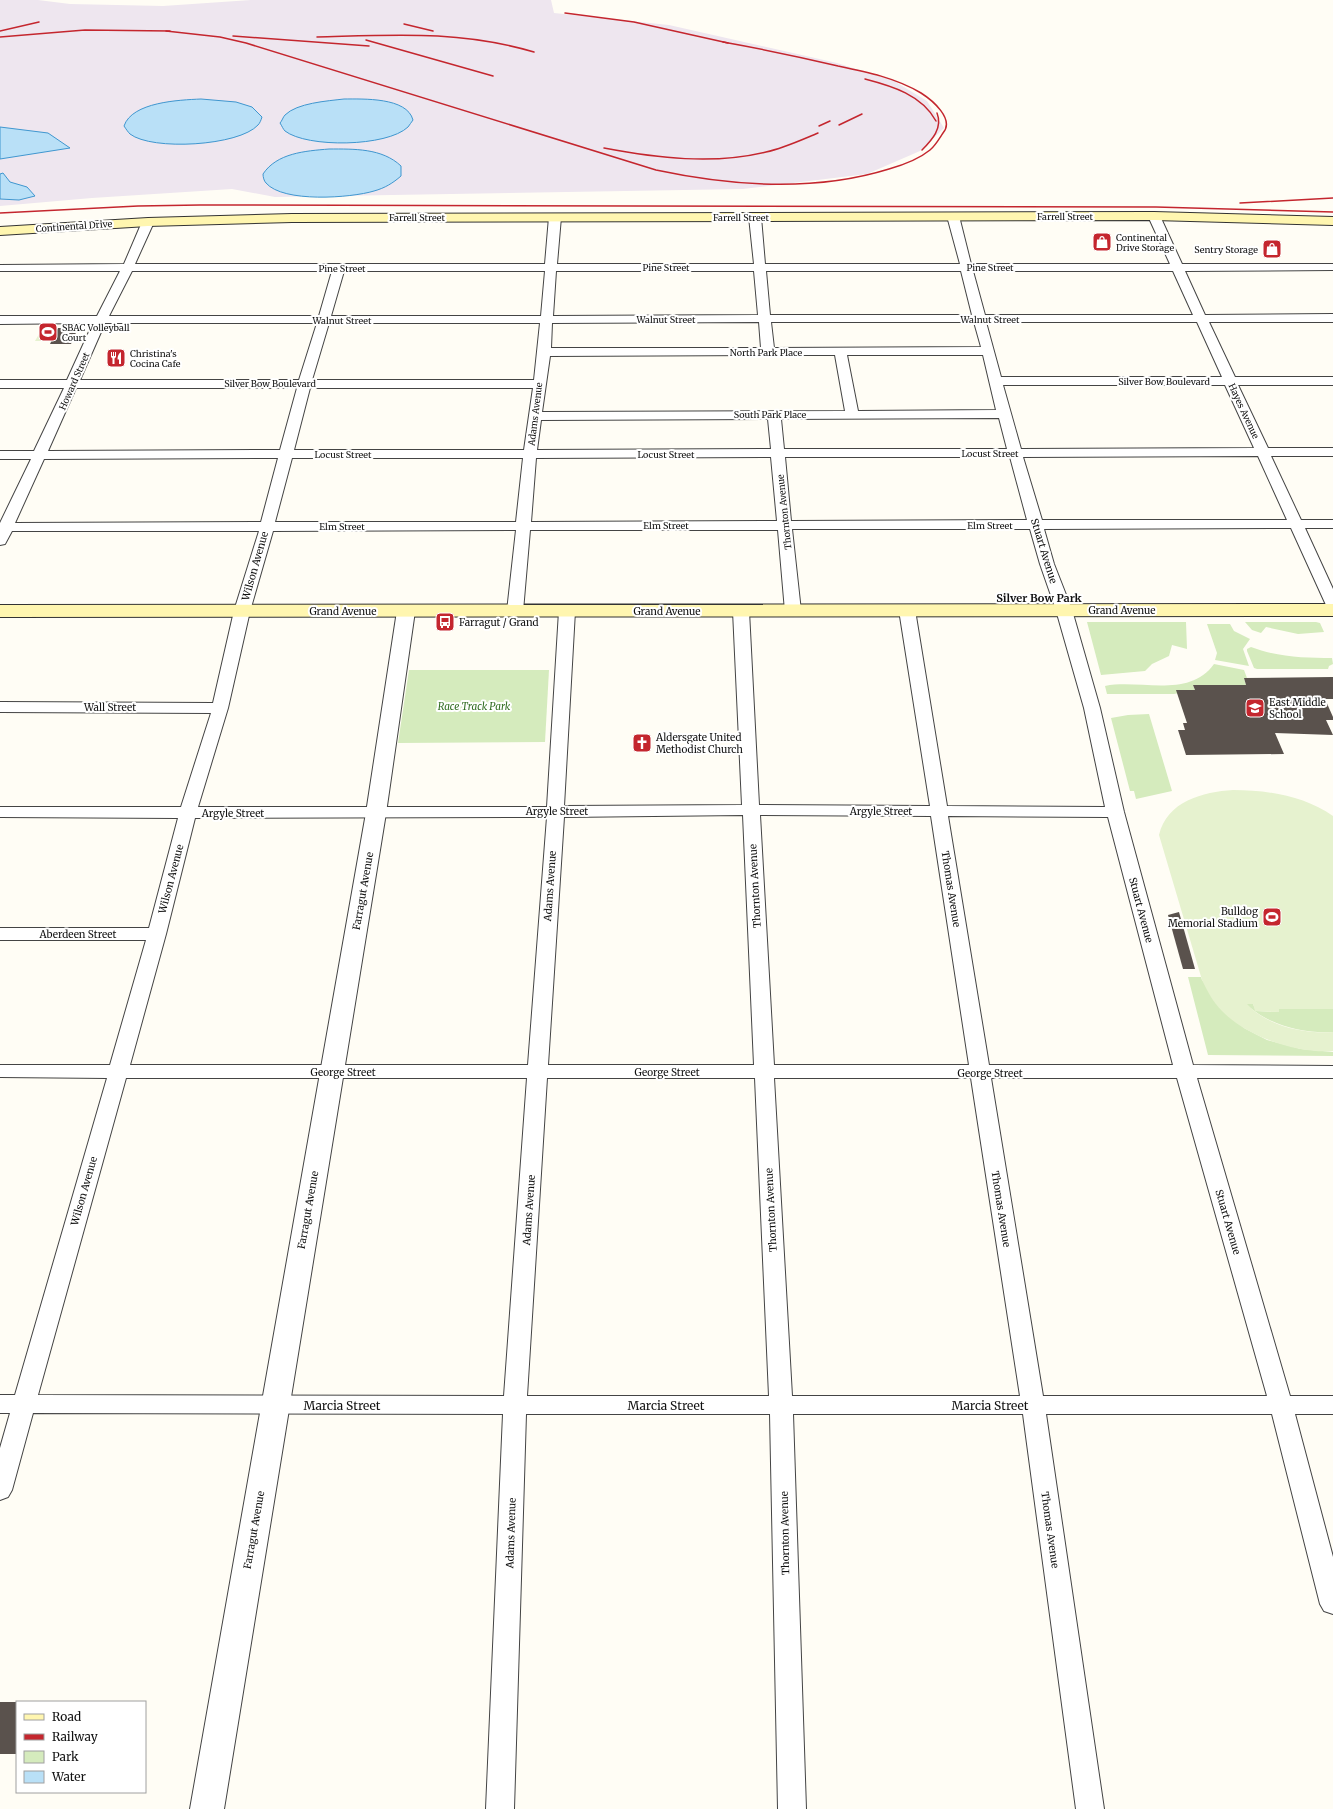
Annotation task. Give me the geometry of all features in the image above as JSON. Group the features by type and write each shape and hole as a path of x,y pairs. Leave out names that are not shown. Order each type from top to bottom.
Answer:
{"main road":[{"name":"Farrell Street","path":"148,222 292,218 1154,216 1333,222"},
{"name":"Continental Drive","path":"0,231 148,222"},
{"name":"Grand Avenue","path":"0,611 1333,610"}],"street":[{"name":"Stuart Avenue","path":"953,216 1004,414 1047,564 1064,610 1092,708 1115,812 1185,1072 1281,1405 1333,1604"},
{"name":"Hayes Avenue","path":"1154,216 1333,605"},
{"name":"Adams Avenue","path":"515,611 530,454 544,352 555,217"},
{"path":"755,217 768,352"},
{"name":"Howard Street","path":"0,540 3,527 40,454 101,320 128,268 148,222"},
{"name":"Pine Street","path":"0,268 1333,267"},
{"name":"Wilson Avenue","path":"0,1490 157,934 188,813 220,708 242,611 267,526 305,383 339,268"},
{"name":"Walnut Street","path":"0,320 1333,318"},
{"name":"North Park Place","path":"544,352 988,351"},
{"path":"840,352 852,414"},
{"name":"Silver Bow Boulevard","path":"996,381 1333,381"},
{"name":"Silver Bow Boulevard","path":"0,384 539,384"},
{"name":"Thornton Avenue","path":"774,414 793,611"},
{"name":"South Park Place","path":"536,416 1004,414"},
{"name":"Locust Street","path":"0,455 1333,452"},
{"name":"Elm Street","path":"3,527 1333,524"},
{"name":"Thomas Avenue","path":"906,610 1032,1405 1090,1809"},
{"name":"Farragut Avenue","path":"207,1809 376,813 406,611"},
{"name":"Adams Avenue","path":"500,1809 515,1405 567,611"},
{"name":"Thornton Avenue","path":"742,611 781,1405 792,1809"},
{"name":"Wall Street","path":"0,707 220,708"},
{"name":"Argyle Street","path":"0,812 376,813 752,810 1115,812"},
{"name":"Aberdeen Street","path":"0,934 157,934"},
{"name":"George Street","path":"0,1071 980,1073 1333,1072"},
{"name":"Marcia Street","path":"0,1404 275,1406 1333,1405"}],"shaded area":[{"path":"0,0 38,0 70,4 163,6 251,0 551,0 554,13 669,25 837,63 894,81 927,101 944,128 920,151 867,174 743,189 275,197 232,189 92,198 0,206"}],"green space":[{"name":"SBAC Volleyball Court","path":"42,329 58,329 51,341 35,341"},
{"path":"1087,622 1186,622 1187,649 1172,645 1169,656 1152,664 1145,671 1101,675"},
{"path":"1245,622 1316,622 1320,623 1324,632 1298,634 1266,627 1261,633 1252,630"},
{"path":"1207,624 1230,624 1234,631 1250,639 1243,649 1249,666 1215,660 1217,653"},
{"path":"1251,647 1281,655 1332,658 1333,664 1329,666 1328,669 1257,669 1254,668 1247,651 1247,649"},
{"path":"1214,664 1244,670 1247,678 1244,678 1246,685 1193,685 1195,690 1174,694 1107,694 1105,686 1119,684 1163,686 1178,684 1191,681 1204,675"},
{"name":"Race Track Park","path":"409,670 549,670 545,742 398,743"},
{"path":"1149,714 1172,791 1136,799 1134,791 1130,791 1111,718 1128,715"},
{"name":"Bulldog Memorial Stadium","path":"1233,790 1259,791 1298,799 1322,809 1333,816 1333,1009 1279,1009 1279,1012 1255,1011 1253,1004 1247,1004 1255,1012 1265,1018 1287,1027 1310,1032 1333,1032 1333,1051 1304,1050 1289,1047 1245,1029 1219,1008 1202,980 1159,835 1163,823 1178,806 1199,796"},
{"path":"1188,977 1201,977 1244,1028 1267,1040 1301,1049 1333,1052 1333,1056 1208,1055"},
{"path":"1246,1004 1253,1004 1256,1011 1279,1012 1278,1009 1333,1009 1333,1032 1298,1030 1286,1027 1265,1018"}],"water":[{"path":"201,99 236,102 252,107 262,117 258,125 248,132 233,138 195,144 157,143 141,139 130,134 124,126 129,118 136,112 146,107 181,100"},
{"path":"344,99 362,99 394,103 409,112 413,120 408,127 398,134 366,142 347,143 311,140 296,137 285,131 280,123 285,115 290,111 304,105"},
{"path":"0,127 48,133 70,148 0,159"},
{"path":"329,149 367,151 385,156 401,166 401,176 389,185 378,190 350,196 334,197 287,194 266,183 263,178 263,174 269,167 284,157 301,152"},
{"path":"3,173 10,182 27,187 35,196 19,200 0,199 0,174"}],"building":[{"path":"58,328 78,328 71,344 50,344"},
{"name":"East Middle School","path":"1333,677 1333,699 1325,699 1333,717 1333,720 1326,720 1333,735 1275,733 1284,754 1186,755 1178,730 1185,730 1183,723 1187,723 1176,690 1195,690 1193,685 1246,685 1244,678"},
{"path":"1179,912 1195,969 1183,969 1168,915"},
{"path":"0,1702 16,1702 16,1754 0,1754"}],"railway":[{"path":"565,13 634,22 726,43"},
{"path":"0,31 39,22"},
{"path":"404,24 433,31"},
{"path":"0,37 85,30 170,31"},
{"path":"166,31 220,37 246,43 656,170 714,180 743,183 803,184 861,176 900,166 921,156 934,146 946,128 946,122 941,110 921,93 902,83 860,71 781,53 726,43"},
{"path":"317,37 400,35 453,37 479,40 534,52"},
{"path":"233,36 369,46"},
{"path":"366,40 493,76"},
{"path":"865,79 886,85 915,98 923,104 936,121"},
{"path":"922,150 933,138 938,129 939,124 937,113"},
{"path":"839,125 862,114"},
{"path":"819,126 830,121"},
{"path":"604,148 644,155 685,159 726,158 746,156 773,150 818,133"},
{"path":"1240,203 1333,198"},
{"path":"0,213 138,206 200,205 1156,207 1333,212"}],"place":[{"name":"Continental Drive Storage","path":"1102,242"},
{"name":"Sentry Storage","path":"1272,249"},
{"name":"SBAC Volleyball Court","path":"48,332"},
{"name":"Christina's Cocina Cafe","path":"116,358"},
{"name":"Farragut / Grand","path":"445,622"},
{"name":"East Middle School","path":"1255,708"},
{"name":"Aldersgate United Methodist Church","path":"642,743"},
{"name":"Bulldog Memorial Stadium","path":"1272,917"}],"district":[{"name":"Silver Bow Park","path":"1039,598"}]}
